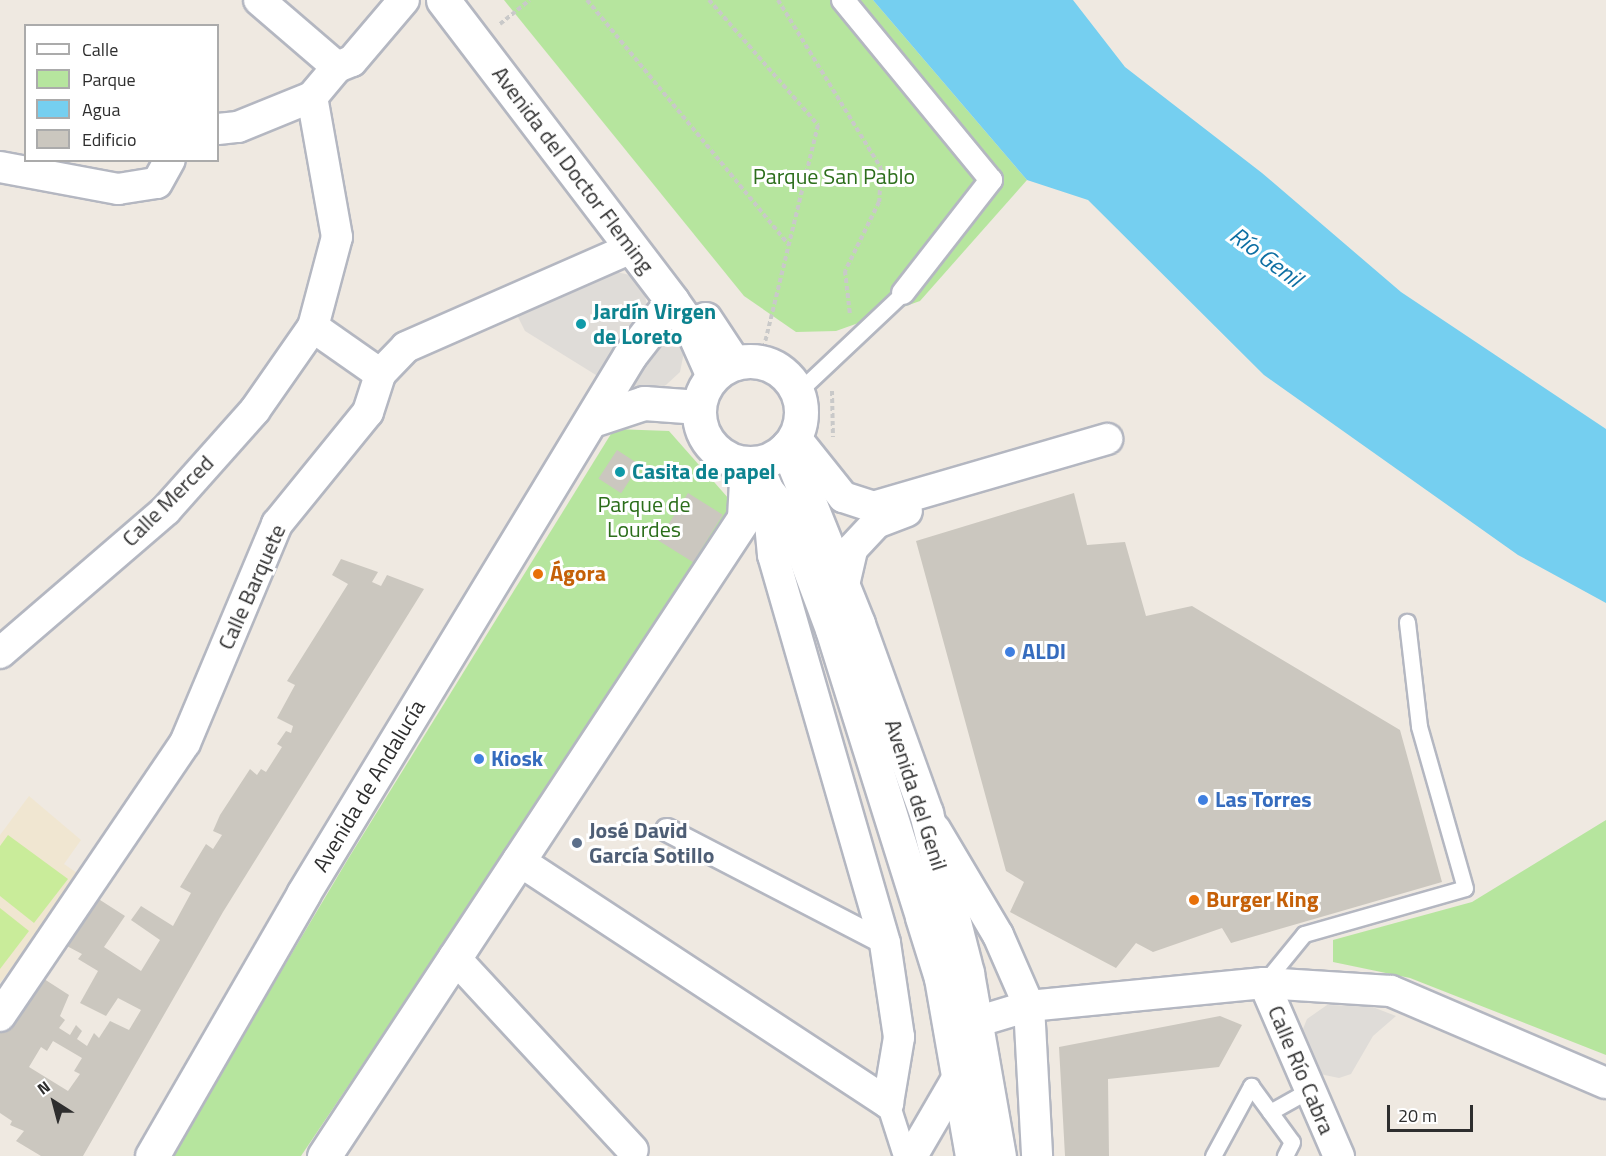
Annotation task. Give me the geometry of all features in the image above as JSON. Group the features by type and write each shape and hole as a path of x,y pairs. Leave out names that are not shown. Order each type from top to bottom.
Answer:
{"street":[{"path":"259,0 338,68"},
{"path":"219,129 238,126 312,97 338,68 352,61 404,0"},
{"name":"Avenida del Doctor Fleming","path":"443,0 693,331 736,366"},
{"name":"Avenida del Doctor Fleming","path":"467,0 640,225 736,366"},
{"path":"843,0 991,180 903,293"},
{"path":"312,97 337,237 313,327 380,374"},
{"path":"3,174 118,189 157,183 169,162"},
{"name":"Calle Barquete","path":"0,1016 185,743 278,524 368,412 380,374 406,346 631,248"},
{"name":"Avenida de Andalucía","path":"152,1156 303,894 630,356 672,301"},
{"name":"Calle Merced","path":"0,653 166,510 255,410 313,327"},
{"path":"329,1154 454,957 744,518 756,472 791,442 801,423 798,392 777,367 736,366 699,408 700,424 718,451 756,472 773,555 885,943 898,1038 888,1103 905,1156"},
{"path":"592,420 644,403 699,408"},
{"path":"791,442 843,496 873,507 1107,439 1100,463 1060,469 939,501 876,523 852,549 844,585"},
{"name":"Avenida del Genil","path":"791,442 926,813 967,973 999,1156"},
{"name":"Avenida del Genil","path":"756,472 792,522 832,629 941,978 972,1156"},
{"path":"926,813 998,935 1029,1006 1037,1156"},
{"path":"667,830 885,943"},
{"path":"518,860 888,1103"},
{"path":"922,917 947,955 957,990 976,1022 1029,1006 1264,983 1390,991 1606,1083"},
{"path":"454,957 634,1153"},
{"name":"Calle Río Cabra","path":"1264,983 1339,1156"},
{"path":"912,1156 958,1077"}],"lane":[{"path":"798,392 903,293"},
{"path":"1264,983 1304,934 1465,888 1419,726 1407,622"},
{"path":"1213,1156 1251,1086 1292,1142 1285,1156"},
{"path":"1270,1112 1309,1090"}],"path":[{"path":"491,32 530,0"},
{"path":"587,0 789,246"},
{"path":"709,0 818,125 789,246 736,366"},
{"path":"778,0 881,168 879,202 845,272"}],"shaded area":[{"name":"Jardín Virgen de Loreto","path":"608,270 634,276 644,290 648,311 604,380 525,331 513,307"},
{"path":"667,319 680,334 684,352 680,372 666,385 651,393 615,394"},
{"path":"29,796 81,840 64,864 80,875 0,983 0,835"},
{"path":"1327,1005 1370,1006 1396,1016 1373,1036 1351,1074 1339,1078 1315,1073 1298,1041 1307,1019"}],"green space":[{"name":"Parque San Pablo","path":"504,0 873,0 1027,180 920,301 836,331 796,332 744,296"},
{"name":"Parque de Lourdes","path":"614,429 669,431 737,508 301,1156 171,1156 348,859"},
{"path":"1606,820 1606,1055 1410,978 1333,962 1333,940 1472,902"},
{"path":"8,835 68,879 34,923 0,896 0,846"},
{"path":"0,908 29,931 0,969"}],"water":[{"name":"Río Genil","path":"873,0 1073,0 1125,67 1262,173 1401,292 1606,429 1606,603 1518,555 1264,375 1088,200 1027,180"}],"building":[{"name":"Casita de papel","path":"617,450 640,465 621,493 598,479"},
{"path":"688,493 723,515 693,562 658,540"},
{"name":"Las Torres","path":"1074,493 1087,545 1125,542 1146,616 1192,606 1400,730 1442,882 1231,943 1222,928 1153,952 1136,943 1116,968 1010,912 1024,882 1006,871 916,541"},
{"path":"341,559 378,572 372,582 381,586 387,575 424,589 223,912 83,1156 41,1156 16,1141 24,1131 10,1125 12,1121 0,1113 0,1028 41,977 69,995 60,1016 65,1020 59,1028 70,1035 76,1025 82,1031 77,1039 87,1046 94,1033 99,1038 110,1021 129,1030 141,1010 118,998 106,1016 80,1003 98,971 78,959 82,954 65,945 97,898 125,916 104,947 141,971 160,940 131,920 141,906 173,926 191,893 180,887 206,844 213,849 222,835 213,831 220,815 250,769 257,775 261,769 266,772 282,747 277,744 286,731 291,733 293,726 277,718 295,685 287,681 348,584 332,575","holes":["53,1041 82,1058 74,1071 80,1074 68,1091 29,1067 41,1047 47,1051"]},
{"path":"1220,1016 1242,1025 1219,1067 1108,1079 1109,1156 1065,1156 1059,1047"}],"place":[{"name":"Jardín Virgen de Loreto","path":"581,324"},
{"name":"Casita de papel","path":"620,472"},
{"name":"Ágora","path":"538,574"},
{"name":"ALDI","path":"1010,652"},
{"name":"Kiosk","path":"479,759"},
{"name":"Las Torres","path":"1203,800"},
{"name":"José David García Sotillo","path":"577,843"},
{"name":"Burger King","path":"1194,900"}]}
